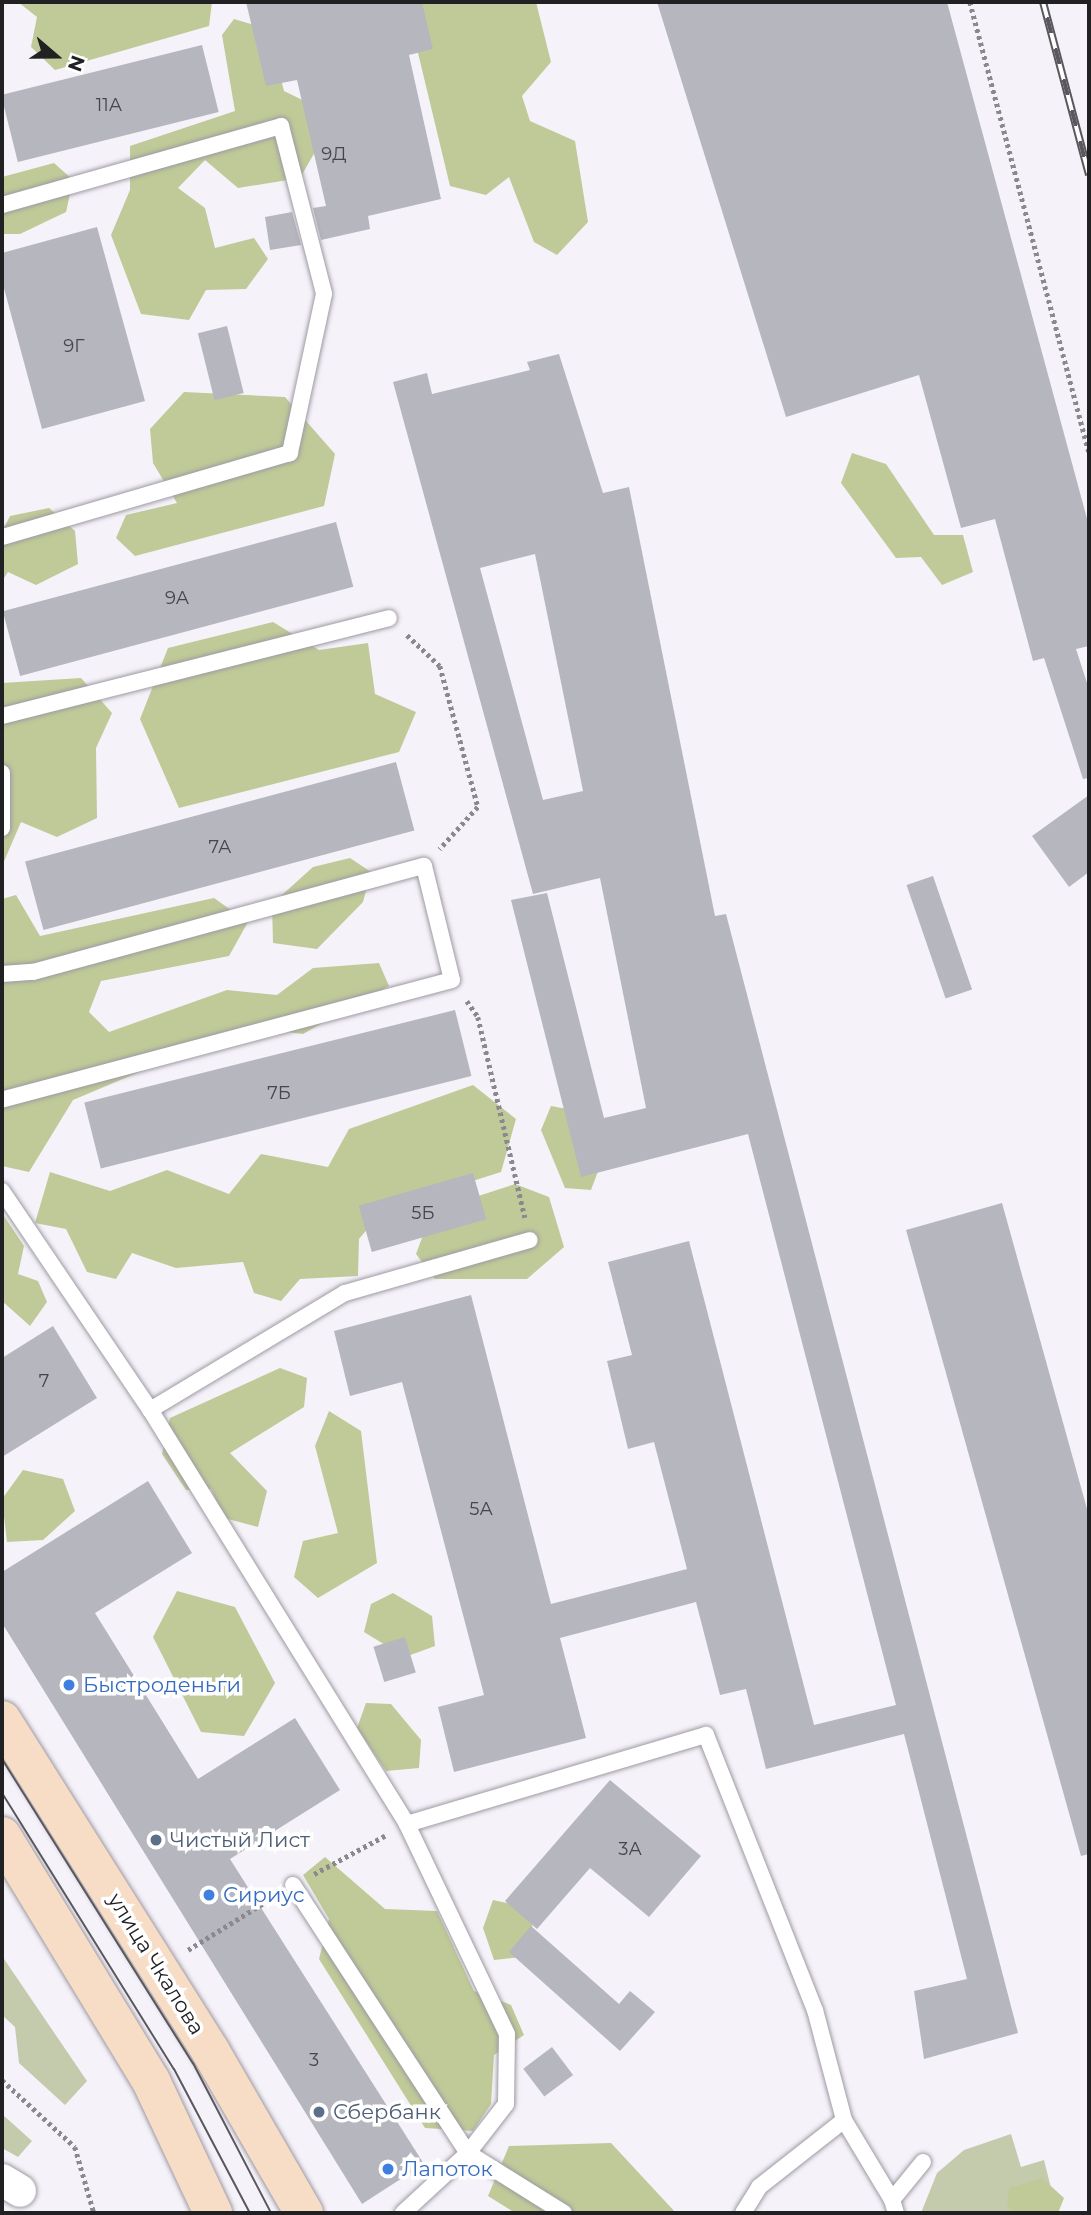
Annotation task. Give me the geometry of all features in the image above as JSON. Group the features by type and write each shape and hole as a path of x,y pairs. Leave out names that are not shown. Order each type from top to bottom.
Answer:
{"main road":[{"name":"улица Чкалова","path":"2,1720 204,2040 304,2213"},
{"path":"2,1836 151,2081 213,2213"}],"lane":[{"path":"2,205 281,126 324,294 290,453 2,537"},
{"path":"2,716 389,618"},
{"path":"2,773 2,828"},
{"path":"2,974 33,972 424,866 452,980 2,1100"},
{"path":"2,1191 150,1410 407,1824 507,2034 506,2104 468,2153 403,2213"},
{"path":"150,1410 345,1293 530,1240"},
{"path":"407,1824 706,1735 815,2010 844,2120 894,2207 923,2162"},
{"path":"293,1885 468,2153 564,2213"},
{"path":"743,2213 759,2187 844,2120"}],"path":[{"path":"970,2 1089,451"},
{"path":"389,618 440,666 478,807 424,866"},
{"path":"452,980 478,1017 530,1240"},
{"path":"2,2080 75,2147 94,2213"}],"green space":[{"path":"18,2 212,2 209,26 55,70 31,47 37,17"},
{"path":"536,2 551,62 522,96 530,121 575,141 588,222 557,255 534,242 509,177 486,195 450,186 406,3"},
{"path":"234,19 268,29 284,91 315,106 326,133 300,178 238,188 205,160 178,188 205,208 215,248 254,238 268,259 246,289 206,290 189,320 141,314 111,235 130,190 130,146 235,111 222,35"},
{"path":"54,163 73,180 66,212 20,234 2,234 2,177"},
{"path":"184,392 285,397 335,454 324,506 135,556 116,538 126,515 177,503 153,463 150,429"},
{"path":"852,453 886,464 934,535 963,535 973,572 942,585 921,557 896,558 841,483"},
{"path":"49,508 75,531 78,564 36,585 8,572 2,581 2,532 10,516"},
{"path":"273,622 319,650 368,643 375,694 416,712 399,752 179,808 140,719 168,648"},
{"path":"81,678 112,713 96,748 97,818 57,837 21,822 2,866 2,683"},
{"path":"350,858 371,872 363,902 317,949 273,943 272,904 313,867"},
{"path":"16,895 40,936 214,898 248,922 229,956 101,981 89,1012 109,1032 227,990 277,995 313,968 379,963 389,986 303,1034 246,1027 73,1100 29,1172 2,1166 2,899"},
{"path":"473,1085 516,1119 501,1172 384,1209 359,1239 358,1276 300,1279 281,1301 254,1293 243,1262 176,1268 132,1253 116,1279 87,1272 66,1229 35,1223 50,1172 110,1191 167,1170 229,1194 261,1154 328,1167 349,1129"},
{"path":"551,1106 578,1111 600,1166 591,1190 565,1188 541,1130"},
{"path":"515,1184 549,1197 564,1247 527,1279 435,1279 416,1254 432,1211"},
{"path":"2,1213 24,1246 18,1274 38,1281 47,1302 30,1326 2,1301"},
{"path":"280,1368 307,1378 304,1407 230,1453 267,1491 258,1527 224,1518 211,1489 186,1490 162,1454 170,1418"},
{"path":"329,1411 361,1431 377,1563 318,1598 294,1577 303,1541 338,1533 315,1446"},
{"path":"23,1470 63,1479 75,1511 43,1540 7,1542 2,1499"},
{"path":"177,1591 235,1607 275,1683 244,1736 201,1732 153,1637"},
{"path":"393,1593 432,1616 435,1646 405,1657 364,1632 371,1604"},
{"path":"366,1703 391,1704 421,1740 419,1768 386,1771 357,1728"},
{"path":"325,1857 385,1909 437,1911 474,1991 511,2005 524,2035 494,2055 491,2104 473,2131 425,2128 319,1959 329,1919 303,1875"},
{"path":"493,1900 534,1909 529,1956 494,1960 483,1928"},
{"path":"2,1956 87,2081 65,2105 19,2063 15,2027 2,2015"},
{"path":"2,2114 32,2141 18,2157 2,2148"},
{"path":"1011,2134 1021,2167 1044,2160 1055,2204 1021,2213 921,2213 937,2173 964,2150"},
{"path":"611,2143 676,2213 515,2213 488,2196 509,2146"},
{"path":"1042,2178 1064,2198 1058,2213 1013,2213 1007,2207 1009,2188"}],"building":[{"path":"246,2 422,2 433,49 409,55 441,199 368,216 370,229 321,240 313,208 326,206 297,80 266,86"},
{"path":"657,2 947,2 1089,526 1089,646 1076,649 1089,689 1089,778 1083,779 1044,658 1033,661 995,519 961,528 919,375 786,417"},
{"path":"202,45 219,112 18,162 2,95"},
{"path":"292,212 301,245 270,250 265,217"},
{"path":"97,227 145,401 42,429 2,281 2,253"},
{"path":"227,326 244,393 215,400 198,333"},
{"path":"559,354 603,493 629,487 715,916 726,914 1018,2033 924,2059 914,1991 967,1979 904,1734 766,1769 746,1689 720,1695 696,1602 560,1638 586,1738 454,1772 438,1707 484,1695 402,1382 350,1396 334,1331 471,1295 551,1604 687,1569 654,1442 628,1449 607,1361 632,1355 608,1262 689,1241 814,1725 896,1705 748,1134 581,1177 511,900 547,893 604,1118 646,1108 600,878 533,894 393,382 427,373 432,394 530,370 527,362","holes":["535,554 583,791 543,800 480,568"]},
{"path":"336,522 353,587 20,676 3,611"},
{"path":"396,762 414,831 43,930 25,861"},
{"path":"1089,795 1089,872 1069,887 1032,836"},
{"path":"933,876 972,989 946,999 907,885"},
{"path":"455,1010 471,1076 101,1168 84,1102"},
{"path":"473,1173 486,1219 372,1252 359,1206"},
{"path":"1002,1203 1089,1516 1089,1854 1081,1856 906,1230"},
{"path":"53,1326 97,1398 2,1457 2,1358"},
{"path":"148,1481 192,1553 95,1613 198,1779 295,1718 340,1790 230,1859 424,2164 362,2204 2,1623 2,1572"},
{"path":"405,1637 416,1672 384,1682 373,1647"},
{"path":"610,1780 701,1856 649,1917 590,1868 537,1929 505,1901"},
{"path":"531,1926 619,2004 630,1991 655,2012 620,2051 509,1952"},
{"path":"552,2047 573,2075 544,2097 523,2069"}],"tram line":[{"path":"2,1759 193,2063 271,2213"},
{"path":"2,1793 174,2069 250,2213"}],"railway":[{"path":"1043,2 1089,175"}],"place":[{"name":"Быстроденьги","path":"69,1685"},
{"name":"Чистый Лист","path":"156,1840"},
{"name":"Сириус","path":"209,1895"},
{"name":"Сбербанк","path":"319,2112"},
{"name":"Лапоток","path":"388,2169"}]}
